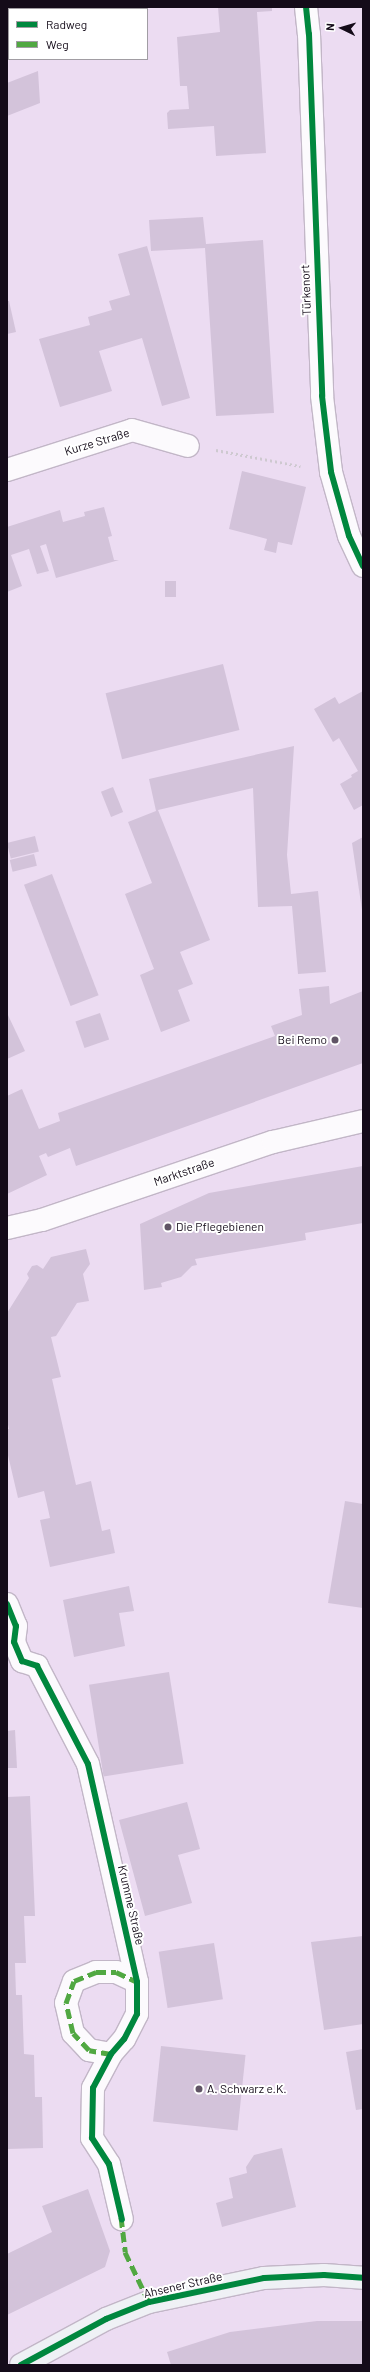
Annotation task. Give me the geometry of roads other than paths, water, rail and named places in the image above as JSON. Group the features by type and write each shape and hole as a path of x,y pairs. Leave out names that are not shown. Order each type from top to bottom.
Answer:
{"main road":[{"name":"Ahsener Straße","path":"21,2365 106,2319 150,2302 264,2278 324,2275 363,2278"}],"street":[{"name":"Türkenort","path":"306,7 309,34 319,347 322,396 331,472 349,536 363,566"},
{"name":"Kurze Straße","path":"7,470 132,430 188,446"},
{"name":"Marktstraße","path":"7,1228 42,1220 272,1142 363,1121"},
{"name":"Krumme Straße","path":"7,1604 16,1626 14,1642 22,1661 37,1666 88,1764 137,1982 137,2014 124,2039 112,2054 93,2088 92,2138 109,2164 122,2220"},
{"path":"112,2054 89,2050 73,2033 66,2004 74,1981 96,1972 116,1972 137,1982"}],"place":[{"name":"Bei Remo","path":"335,1040"},
{"name":"Die Pflegebienen","path":"168,1227"},
{"name":"A. Schwarz e.K.","path":"199,2089"}]}
